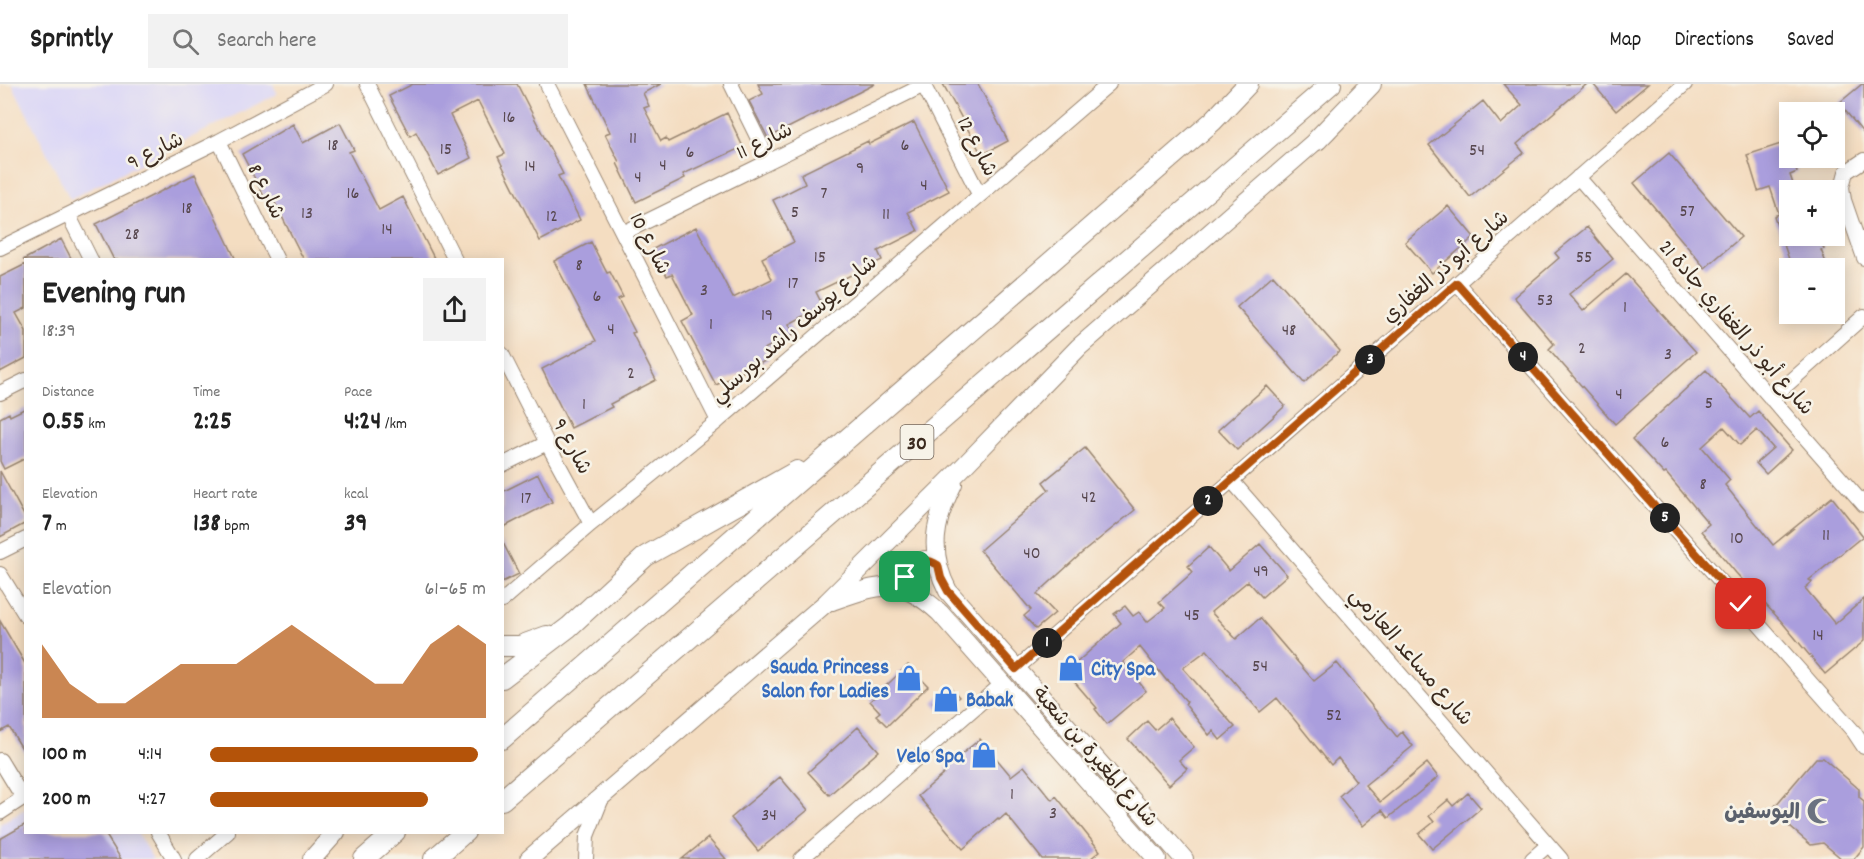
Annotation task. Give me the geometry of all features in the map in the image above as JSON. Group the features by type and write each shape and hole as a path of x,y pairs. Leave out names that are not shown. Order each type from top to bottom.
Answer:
{"highway":[{"path":"1213,121 1248,84"},
{"name":"30","path":"504,737 1258,84"},
{"name":"30","path":"504,798 1331,84"},
{"path":"1317,140 1371,84"},
{"path":"504,676 569,627 646,556 834,451"},
{"path":"504,646 520,646 569,627"},
{"path":"364,859 393,834"},
{"path":"434,859 463,834"}],"main road":[{"path":"529,859 827,602 961,469 1079,347 1382,84"},
{"name":"شارع المغيرة بن شعبة","path":"961,469 942,506 935,545 941,578 948,591 1184,859"},
{"path":"909,590 905,577 912,565 925,560 938,565"},
{"name":"شارع المغيرة بن شعبة","path":"827,602 880,586 909,590 928,602 1157,859"},
{"path":"312,859 334,834"}],"street":[{"name":"شارع 9","path":"0,248 219,141 326,84"},
{"path":"367,84 454,258"},
{"name":"شارع 10","path":"547,84 718,422"},
{"path":"731,84 769,160"},
{"name":"شارع يوسف راشد بورسلي","path":"504,599 591,524 718,422 1109,84"},
{"name":"شارع أبو ذر الغفاري","path":"1016,669 1685,84"},
{"name":"شارع 11","path":"623,233 923,85"},
{"name":"شارع 12","path":"923,85 979,194"},
{"name":"شارع 8","path":"219,141 276,258"},
{"path":"1864,160 1846,172 1842,187 1844,200 1864,258"},
{"name":"شارع أبو ذر الغفاري جادة 21","path":"1578,177 1864,505"},
{"path":"69,216 90,258"},
{"path":"1457,283 1859,731 1864,747"},
{"path":"1771,399 1864,316"},
{"name":"شارع 9","path":"504,358 591,524"},
{"path":"0,393 24,381"},
{"path":"504,464 547,442"},
{"name":"شارع مساعد العازمي","path":"1232,481 1561,859"},
{"path":"0,552 24,540"},
{"path":"0,574 24,613"},
{"path":"801,859 1002,684"},
{"path":"0,760 24,797 0,813"},
{"path":"586,859 587,836 602,797"},
{"path":"159,834 174,859"},
{"path":"197,859 226,834"},
{"path":"1532,859 1548,845"}],"shaded area":[{"path":"12,84 273,84 277,94 70,199"},
{"path":"24,810 24,834 138,834 153,859 0,859 0,824"}],"building":[{"path":"413,84 517,84 563,174 558,176 580,220 540,241 498,157 505,154 478,101 450,115 471,158 438,175 416,132 410,136 389,96"},
{"path":"587,84 661,84 643,93 649,106 644,108 661,141 666,138 668,142 727,113 743,147 683,174 685,178 636,202 605,134 610,132"},
{"path":"758,84 875,84 768,138 749,101 763,94"},
{"path":"943,84 978,84 1008,141 982,155"},
{"path":"1503,84 1587,84 1517,144 1524,153 1470,197 1429,145 1483,101 1501,124 1522,105"},
{"path":"1593,84 1648,84 1616,111"},
{"path":"1864,84 1864,134 1845,110 1845,102 1840,102"},
{"path":"914,122 949,191 908,212 918,231 878,251 882,260 816,292 823,306 789,324 794,334 764,349 769,359 716,385 682,321 693,315 672,274 667,276 653,249 696,227 733,298 772,279 762,258 794,242 773,200 805,184 801,174 868,141 869,144"},
{"path":"340,123 354,150 349,152 379,210 403,197 434,258 303,258 272,197 266,200 242,154 293,124 303,143"},
{"path":"1779,145 1779,168 1796,168 1797,172 1790,175 1792,180 1779,180 1779,214 1770,187 1758,191 1747,155"},
{"path":"1669,153 1741,237 1705,268 1634,183"},
{"path":"195,174 235,258 113,258 96,224"},
{"path":"1448,206 1474,237 1432,273 1405,242"},
{"path":"1779,214 1779,230 1774,216"},
{"path":"1587,227 1613,259 1569,294 1583,311 1626,274 1696,352 1615,424 1549,349 1554,344 1514,297 1559,258 1555,253"},
{"path":"61,239 71,258 27,258"},
{"path":"591,242 623,297 618,299 656,380 610,404 612,407 571,428 542,369 596,341 554,261"},
{"path":"1784,246 1823,246 1824,249 1821,250 1824,258 1789,258"},
{"path":"24,265 24,309 16,313 24,327 24,359 0,372 0,277"},
{"path":"1273,275 1340,351 1304,383 1237,307"},
{"path":"1706,370 1750,418 1758,411 1792,450 1766,474 1756,463 1773,448 1757,430 1740,445 1724,427 1702,447 1730,480 1725,485 1773,545 1832,497 1863,536 1809,580 1812,582 1805,588 1835,624 1864,599 1864,641 1825,674 1701,531 1709,524 1666,473 1664,474 1632,439"},
{"path":"1267,386 1285,406 1237,450 1218,430"},
{"path":"24,409 24,459 4,469 0,461 0,418 9,413 10,416"},
{"path":"1085,448 1135,510 1082,553 1037,594 1055,613 1036,629 1024,616 1031,610 980,550 1049,490 1043,482"},
{"path":"0,471 24,515 24,524 0,537"},
{"path":"538,474 552,502 504,527 504,491"},
{"path":"1260,544 1287,575 1262,597 1248,581 1211,612 1236,639 1260,618 1314,681 1337,663 1397,737 1402,732 1413,746 1365,785 1380,802 1427,763 1438,777 1388,818 1382,810 1363,826 1339,796 1356,781 1338,758 1331,765 1277,698 1260,712 1207,650 1183,668 1235,727 1220,740 1213,731 1209,735 1185,704 1187,702 1140,647 1123,662 1146,691 1107,724 1095,709 1097,708 1066,672 1121,623 1114,614 1125,606 1133,616 1139,612 1147,622 1165,608 1159,602 1193,572 1188,566 1209,547 1229,571"},
{"path":"504,545 519,574 504,581"},
{"path":"0,621 24,662 24,752 9,727 0,732"},
{"path":"908,665 928,686 887,726 876,715 880,712 870,701"},
{"name":"Babak","path":"950,687 959,697 941,711 933,702"},
{"path":"1169,718 1194,747 1179,760 1187,769 1169,785 1128,739 1147,721 1155,730"},
{"path":"858,727 879,751 829,795 808,772"},
{"path":"980,739 1011,776 1024,766 1052,800 1056,796 1100,851 1090,859 1042,859 1006,814 999,820 998,818 963,849 918,796 947,771 945,768"},
{"name":"اليوسفين","path":"1816,758 1823,758 1859,789 1859,797 1864,801 1864,847 1854,859 1842,859 1823,843 1811,845 1776,815 1775,806"},
{"path":"780,777 808,810 758,851 731,818"},
{"path":"1468,793 1481,808 1432,849 1419,834 1434,822 1429,816 1448,800 1453,806"},
{"path":"24,825 24,834 105,834 121,859 0,859 0,839"},
{"path":"708,838 726,859 682,859"}],"place":[{"name":"City Spa","path":"1071,668"},
{"name":"Sauda Princess Salon for Ladies","path":"909,678"},
{"name":"Babak","path":"946,699"},
{"name":"Velo Spa","path":"984,755"},
{"name":"اليوسفين","path":"1820,811"}],"route":[{"path":"905,577 909,568 920,560 929,560 938,565 941,578 948,591 1016,669 1457,283 1741,604"}]}
